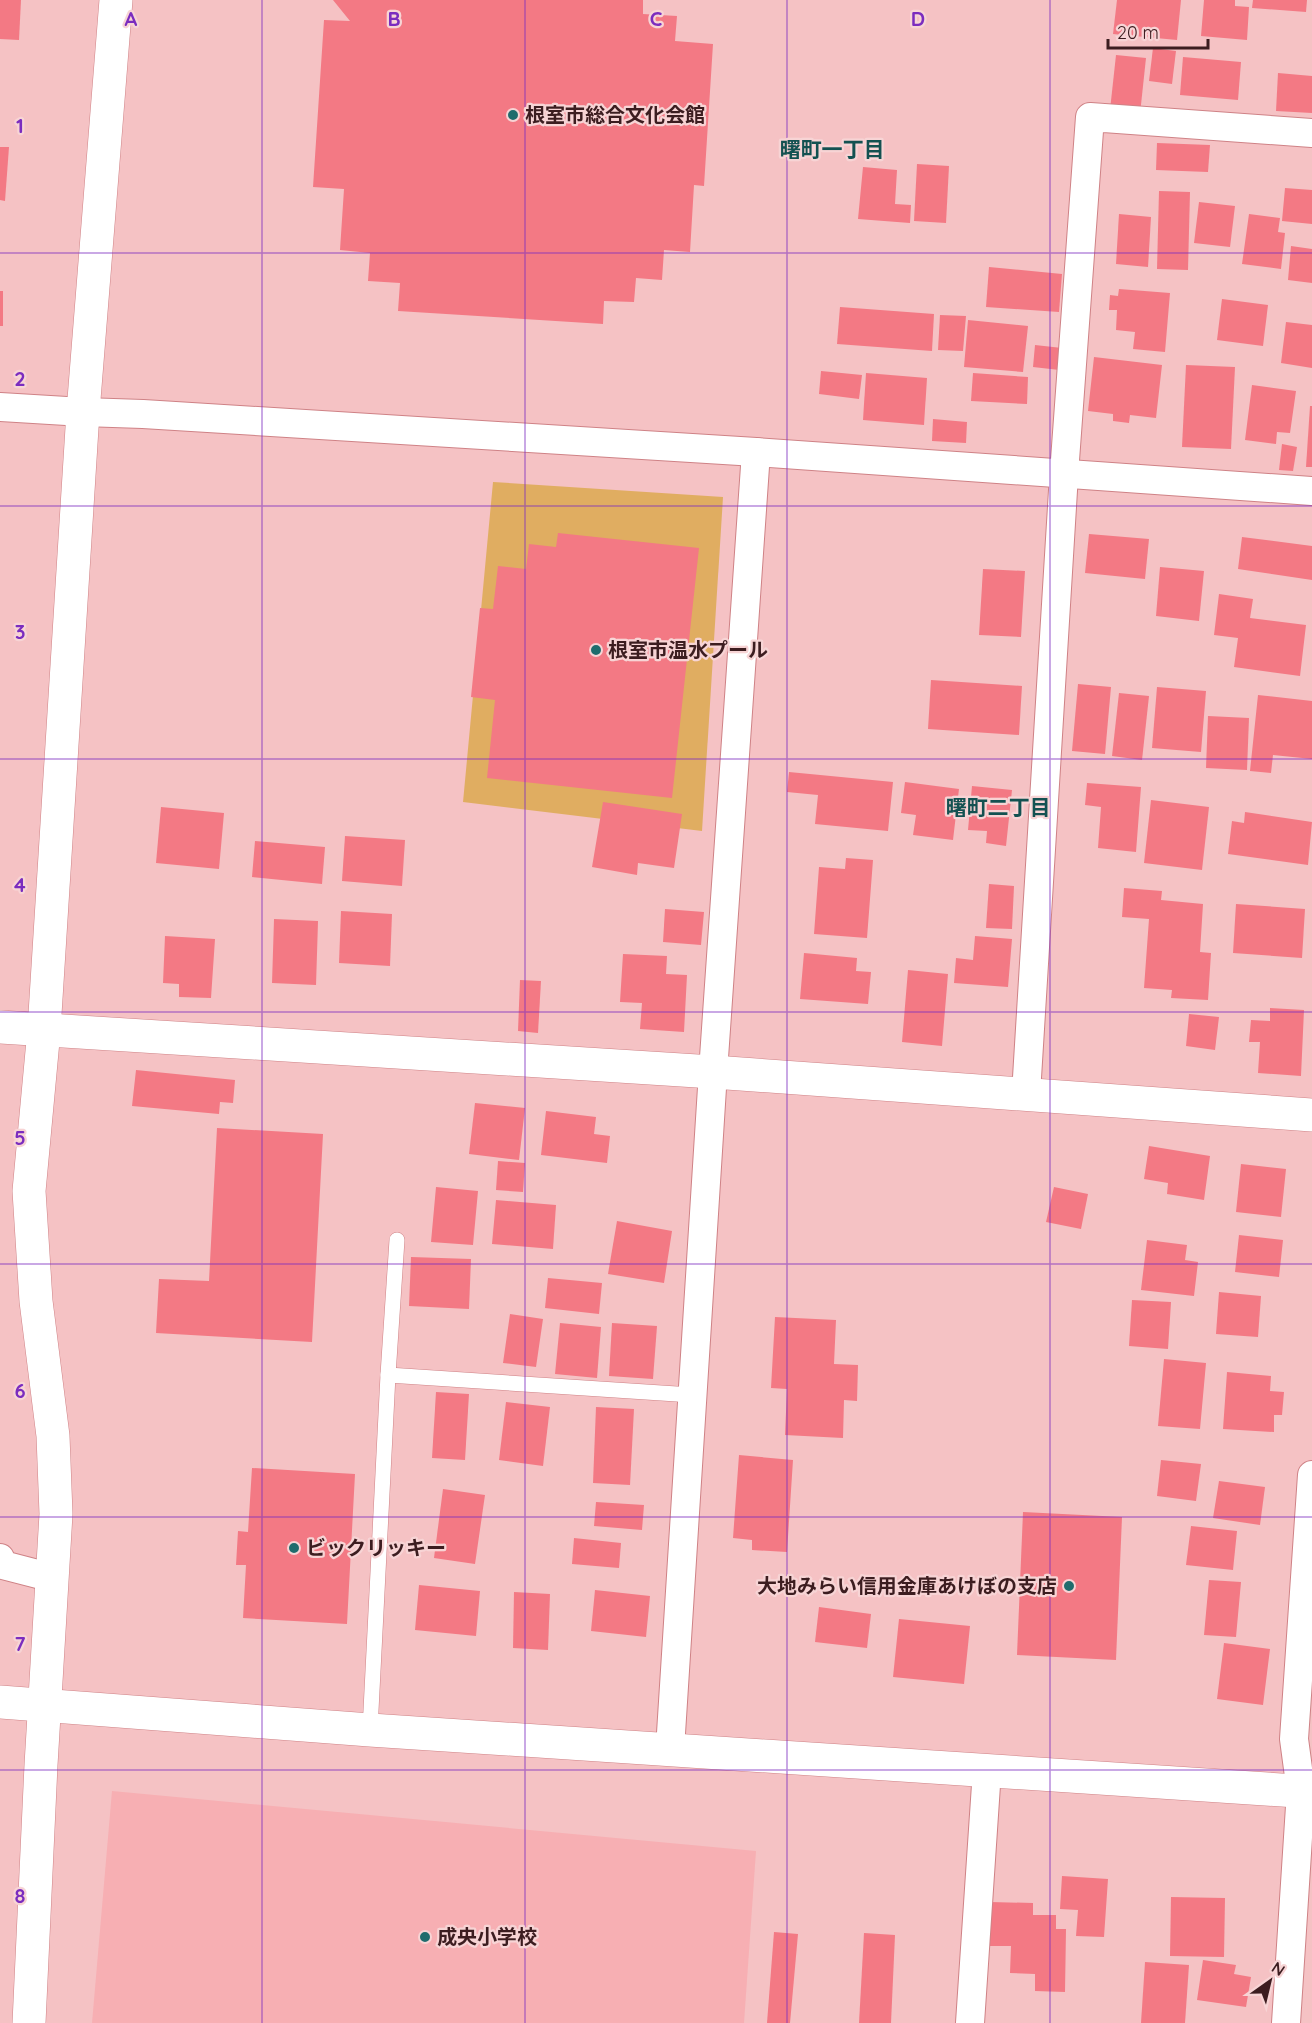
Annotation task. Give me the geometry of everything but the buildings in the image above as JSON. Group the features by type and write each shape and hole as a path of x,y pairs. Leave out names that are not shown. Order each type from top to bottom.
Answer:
{"street":[{"path":"29,2023 56,1514 53,1436 36,1301 29,1191 44,1030 83,412 116,0"},
{"path":"1026,1094 1064,474 1090,117 1312,133"},
{"path":"0,407 756,452 1312,491"},
{"path":"670,1749 713,1072 756,452"},
{"path":"0,1027 713,1072 1312,1115"},
{"path":"1286,2023 1307,1792 1294,1738 1312,1475"},
{"path":"0,1558 3,1565 53,1578"},
{"path":"0,1702 370,1730 1307,1792"},
{"path":"970,2023 987,1770"}],"lane":[{"path":"370,1730 397,1240"},
{"path":"388,1374 692,1395"}],"shaded area":[{"name":"根室市温水プール","path":"493,482 723,497 702,831 463,802"},
{"name":"成央小学校","path":"112,1791 756,1851 744,2023 92,2023"}],"place":[{"name":"根室市総合文化会館","path":"513,115"},
{"name":"根室市温水プール","path":"596,650"},
{"name":"ビックリッキー","path":"294,1548"},
{"name":"大地みらい信用金庫あけぼの支店","path":"1069,1586"},
{"name":"成央小学校","path":"425,1937"}],"district":[{"name":"曙町一丁目","path":"832,150"},
{"name":"曙町二丁目","path":"998,808"}]}
